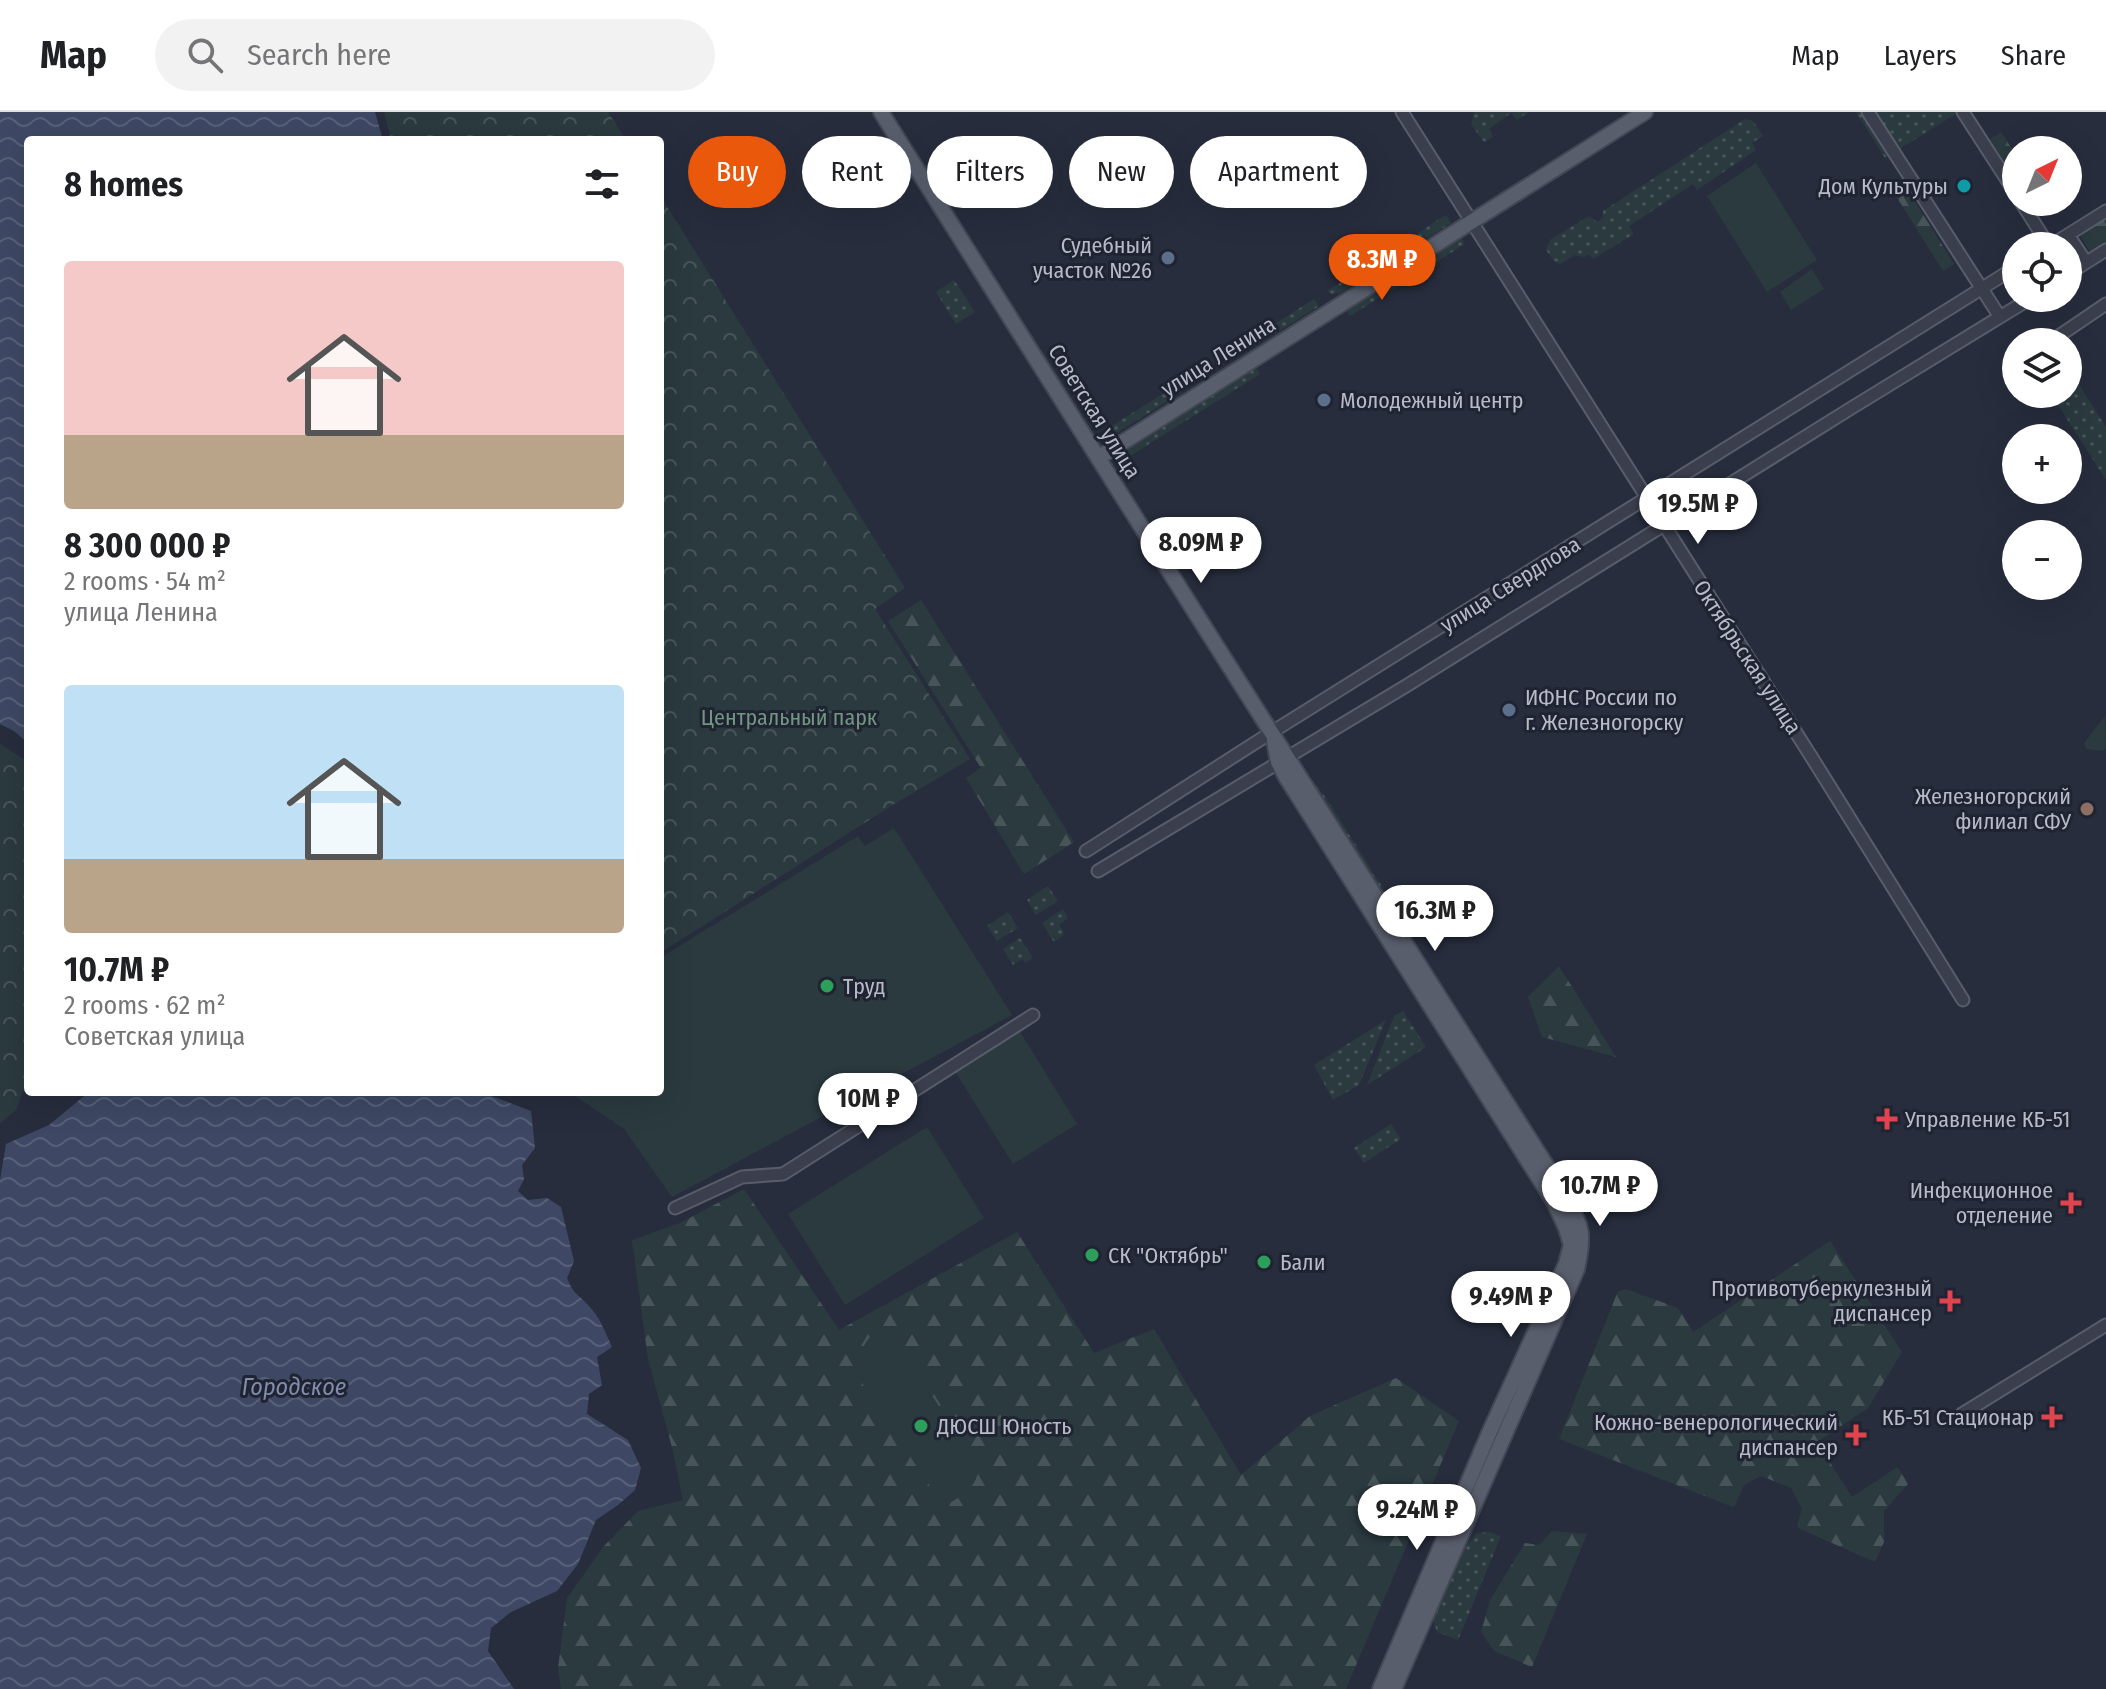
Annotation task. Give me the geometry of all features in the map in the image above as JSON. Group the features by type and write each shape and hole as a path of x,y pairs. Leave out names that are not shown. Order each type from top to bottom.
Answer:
{"main road":[{"name":"Советская улица","path":"881,112 1272,732 1283,760 1588,1238"},
{"name":"улица Ленина","path":"1098,458 1645,112"},
{"name":"Советская улица","path":"1560,1198 1571,1245 1572,1266"},
{"path":"1380,1689 1490,1431 1588,1238 1568,1235"},
{"path":"1394,1689 1505,1437 1572,1266"},
{"path":"1490,1431 1505,1437"}],"street":[{"name":"Октябрьская улица","path":"1402,112 1963,1000"},
{"path":"1868,112 2000,317"},
{"path":"1963,112 2002,172"},
{"path":"2073,232 2106,211"},
{"path":"2082,265 2106,250"},
{"path":"2082,256 2086,262"},
{"name":"улица Свердлова","path":"1086,851 2002,276"},
{"path":"2070,328 2106,304"},
{"name":"улица Свердлова","path":"1098,871 1406,686 2008,312"},
{"path":"675,1208 742,1177 783,1174 1033,1015"},
{"path":"1962,1414 2106,1325"}],"green space":[{"path":"384,112 608,112 623,136 390,136"},
{"path":"1474,112 1529,112 1517,120 1511,113 1489,129 1493,137 1484,142 1471,124"},
{"path":"1856,112 1959,112 1885,158"},
{"path":"1745,119 1753,121 1763,136 1752,143 1756,150 1697,190 1693,184 1629,226 1634,234 1593,259 1589,254 1584,257 1575,255 1560,264 1546,250 1550,240 1589,216 1597,222 1603,218 1603,211"},
{"path":"2001,132 2004,136 2002,160 1989,140"},
{"path":"1756,163 1817,260 1767,292 1707,196"},
{"path":"1907,189 1954,264 1943,271 1896,196"},
{"name":"Центральный парк","path":"664,201 905,588 875,609 970,759 664,950"},
{"path":"1446,215 1451,223 1340,293 1327,291"},
{"path":"2106,219 2106,244 2091,253 2082,234"},
{"path":"1460,236 1465,244 1350,316 1345,307"},
{"path":"1812,269 1824,289 1791,310 1780,292"},
{"path":"954,280 975,312 956,324 936,292"},
{"path":"1314,299 1319,306 1255,346 1251,339"},
{"path":"1254,364 1260,374 1130,456 1123,445"},
{"path":"1183,381 1181,393 1115,434 1110,427"},
{"path":"2082,389 2106,427 2106,480 2082,442 2082,424 2070,424 2060,408 2082,408"},
{"path":"921,600 1074,842 1024,874 966,778 981,768 888,621"},
{"path":"2105,716 2106,748 2103,751 2086,749 2084,743"},
{"path":"0,744 24,759 24,1088 16,1110 0,1123"},
{"path":"1304,772 1329,802 1403,920 1398,922"},
{"name":"Труд","path":"894,828 1012,1015 672,1197 624,1129 575,1096 664,1096 664,956 858,836 865,846"},
{"path":"1048,886 1058,901 1036,915 1027,900"},
{"path":"1063,909 1068,918 1059,925 1065,934 1054,942 1042,923"},
{"path":"1008,912 1018,928 997,941 987,926"},
{"path":"1020,938 1033,958 1025,963 1022,959 1013,965 1003,949"},
{"path":"1559,966 1616,1057 1542,1037 1528,997"},
{"path":"1403,1011 1426,1047 1367,1085 1394,1016"},
{"path":"1386,1020 1359,1085 1333,1100 1314,1065"},
{"path":"1019,1030 1077,1124 1013,1164 954,1070"},
{"path":"1391,1124 1401,1139 1364,1163 1354,1148"},
{"path":"927,1127 984,1218 845,1305 788,1214"},
{"path":"744,1189 839,1330 1017,1232 1094,1353 1154,1329 1241,1475 1310,1416 1396,1378 1459,1421 1346,1689 561,1689 558,1668 567,1598 604,1546 638,1511 683,1500 648,1359 632,1240 680,1223"},
{"path":"1830,1241 1902,1352 1868,1408 1817,1442 1852,1497 1896,1468 1908,1484 1884,1511 1884,1542 1875,1562 1798,1528 1802,1509 1791,1488 1761,1476 1744,1485 1733,1507 1559,1439 1618,1291 1626,1289 1678,1308 1693,1332"},
{"name":"ДЮСШ Юность","path":"887,1327 977,1464 973,1485 944,1507 864,1388 861,1369 863,1349 870,1337"},
{"path":"1552,1531 1587,1534 1532,1667 1494,1651 1481,1632 1490,1600 1525,1543 1539,1545"},
{"path":"1490,1532 1501,1536 1458,1640 1437,1632 1433,1620 1466,1546 1477,1533"}],"water":[{"path":"0,112 375,112 382,136 24,136 24,740 0,724"},
{"name":"Городское","path":"84,1096 492,1096 531,1111 535,1148 522,1165 524,1179 518,1191 528,1200 547,1198 561,1207 574,1261 567,1278 574,1291 596,1315 612,1347 597,1357 602,1385 589,1394 587,1414 628,1440 641,1468 635,1490 596,1520 578,1564 557,1591 511,1612 491,1628 488,1651 514,1689 0,1689 0,1180 6,1144 49,1125"}],"place":[{"name":"Дом Культуры","path":"1964,186"},
{"name":"Судебный участок №26","path":"1168,258"},
{"name":"Молодежный центр","path":"1324,400"},
{"name":"ИФНС России по г. Железногорску","path":"1509,710"},
{"name":"Железногорский филиал СФУ","path":"2087,809"},
{"name":"Труд","path":"827,986"},
{"name":"Управление КБ-51","path":"1887,1119"},
{"name":"Инфекционное отделение","path":"2071,1203"},
{"name":"СК \"Октябрь\"","path":"1092,1255"},
{"name":"Бали","path":"1264,1262"},
{"name":"Противотуберкулезный диспансер","path":"1950,1301"},
{"name":"КБ-51 Стационар","path":"2052,1417"},
{"name":"ДЮСШ Юность","path":"921,1426"},
{"name":"Кожно-венерологический диспансер","path":"1856,1435"}]}
